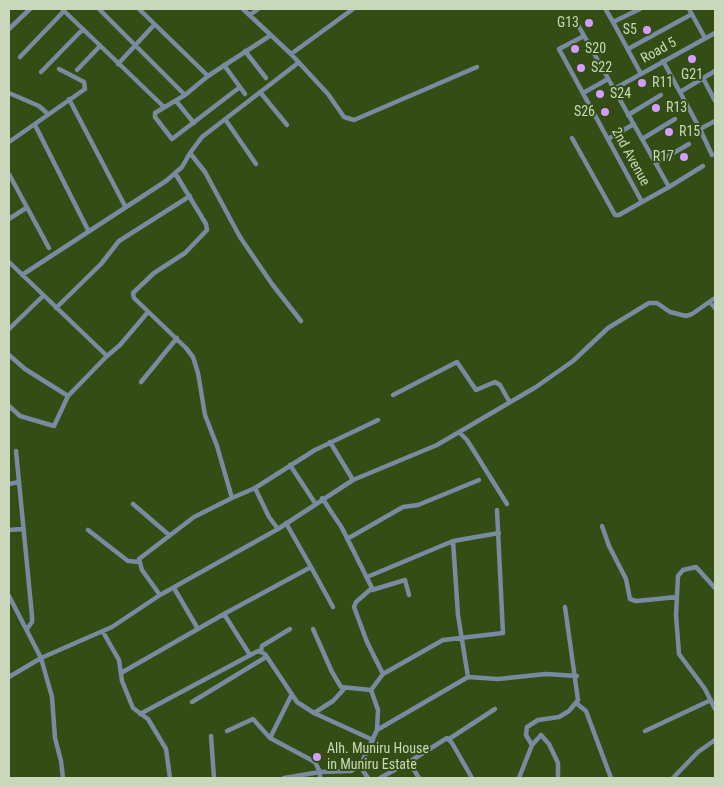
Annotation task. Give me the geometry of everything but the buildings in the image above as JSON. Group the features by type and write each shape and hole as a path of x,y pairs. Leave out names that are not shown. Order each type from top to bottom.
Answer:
{"street":[{"path":"9,29 30,9"},
{"path":"99,9 185,95"},
{"path":"138,9 208,76"},
{"path":"243,9 291,54 328,94 344,118 354,120 477,67"},
{"path":"250,15 258,9"},
{"path":"291,54 353,9"},
{"path":"613,22 640,9"},
{"path":"689,9 705,38"},
{"path":"20,57 63,10 164,107"},
{"path":"606,10 641,74"},
{"path":"628,49 692,14"},
{"path":"118,64 154,25"},
{"name":"2nd Avenue","path":"578,25 669,187 642,202 559,49 584,36"},
{"path":"41,72 83,29"},
{"name":"Road 5","path":"614,89 715,33"},
{"path":"240,88 177,137 170,138 154,115 185,95 224,65 268,37"},
{"path":"77,70 100,46"},
{"path":"246,51 266,78"},
{"path":"663,61 712,155"},
{"path":"22,275 175,173 197,142 298,63"},
{"path":"224,65 245,94"},
{"path":"9,142 84,90 86,85 59,68"},
{"path":"680,92 715,71"},
{"path":"703,78 715,101"},
{"path":"582,93 608,79"},
{"path":"260,92 287,125"},
{"path":"9,94 39,106 48,114"},
{"path":"628,115 661,95"},
{"path":"69,99 125,206"},
{"path":"176,101 194,123"},
{"path":"225,119 256,164"},
{"path":"642,139 675,119"},
{"path":"700,129 715,120"},
{"path":"608,140 634,124"},
{"path":"35,125 88,230"},
{"path":"572,138 615,215 620,216 642,202"},
{"path":"656,163 689,144"},
{"path":"190,153 205,172 240,238 301,321"},
{"path":"669,187 703,166"},
{"path":"175,173 206,224 207,230 185,253 154,273 135,289 134,298 177,338 196,364 205,415 217,446 232,498"},
{"path":"9,174 49,248"},
{"path":"56,308 101,264 119,241 190,196"},
{"path":"9,219 26,208"},
{"path":"9,262 107,356"},
{"path":"10,326 43,296"},
{"path":"10,675 42,658 103,632 160,595 278,529 322,498 353,480 437,446 549,378 574,360 608,328 649,303 660,304 679,316 692,314 715,298"},
{"path":"710,302 715,308"},
{"path":"9,406 20,416 52,427 68,396 120,345 148,312"},
{"path":"141,382 177,338"},
{"path":"9,355 25,369 68,396"},
{"path":"393,395 457,362 476,390 495,382 500,386 509,401"},
{"path":"139,562 147,552 194,517 255,488 330,442 378,420"},
{"path":"459,432 466,438 487,469 507,504"},
{"path":"330,442 353,480"},
{"path":"16,451 22,529 32,616 32,622 27,629"},
{"path":"290,465 315,503"},
{"path":"347,539 403,507 418,505 479,480"},
{"path":"9,484 19,482"},
{"path":"255,488 269,517 278,529"},
{"path":"322,498 347,539 372,590"},
{"path":"133,504 169,535"},
{"path":"371,690 383,674 443,640 461,636 502,633 497,510"},
{"path":"286,524 333,607"},
{"path":"602,526 609,546 626,580 630,599 636,601 677,597"},
{"path":"9,530 22,529"},
{"path":"88,530 128,561 139,562"},
{"path":"367,577 453,541 499,534"},
{"path":"453,541 461,636 468,677"},
{"path":"139,562 142,570 160,595"},
{"path":"121,673 311,567"},
{"path":"714,585 696,567 686,569 678,576 679,654 712,700 715,709"},
{"path":"383,674 367,642 354,607 356,602 372,590 405,580 409,595"},
{"path":"174,588 198,629"},
{"path":"9,596 42,658 52,696 55,738 63,778"},
{"path":"532,745 525,731 532,723 559,717 576,703 579,694 577,676 570,650 565,607"},
{"path":"224,614 250,656"},
{"path":"103,632 119,660 126,694 134,710 146,715 260,651 262,646 290,629"},
{"path":"314,629 336,680 344,689 371,690"},
{"path":"260,651 266,657 291,696 300,705 373,740"},
{"path":"192,702 266,657"},
{"path":"377,730 468,677 487,679 546,674 577,676"},
{"path":"314,713 334,701 344,689"},
{"path":"284,778 320,772 351,771 360,766 377,730 378,710 371,690"},
{"path":"270,738 291,696"},
{"path":"645,731 712,700"},
{"path":"576,703 586,711 611,778"},
{"path":"380,778 409,762 445,738 449,739 495,709"},
{"path":"146,715 166,749 170,778"},
{"path":"226,731 253,719 270,738 315,762 320,772 320,778"},
{"path":"519,778 532,745 540,735 545,739 558,763 558,778"},
{"path":"211,736 214,778"},
{"path":"449,739 472,778"},
{"path":"673,778 698,752 715,740"},
{"path":"409,762 419,778"},
{"path":"360,766 368,778"}],"place":[{"name":"G13","path":"589,23"},
{"name":"S5","path":"647,30"},
{"name":"S20","path":"575,49"},
{"name":"G21","path":"692,59"},
{"name":"S22","path":"581,68"},
{"name":"R11","path":"642,83"},
{"name":"S24","path":"600,94"},
{"name":"R13","path":"656,108"},
{"name":"S26","path":"605,112"},
{"name":"R15","path":"669,132"},
{"name":"R17","path":"684,157"},
{"name":"Alh. Muniru House in Muniru Estate","path":"317,757"}]}
